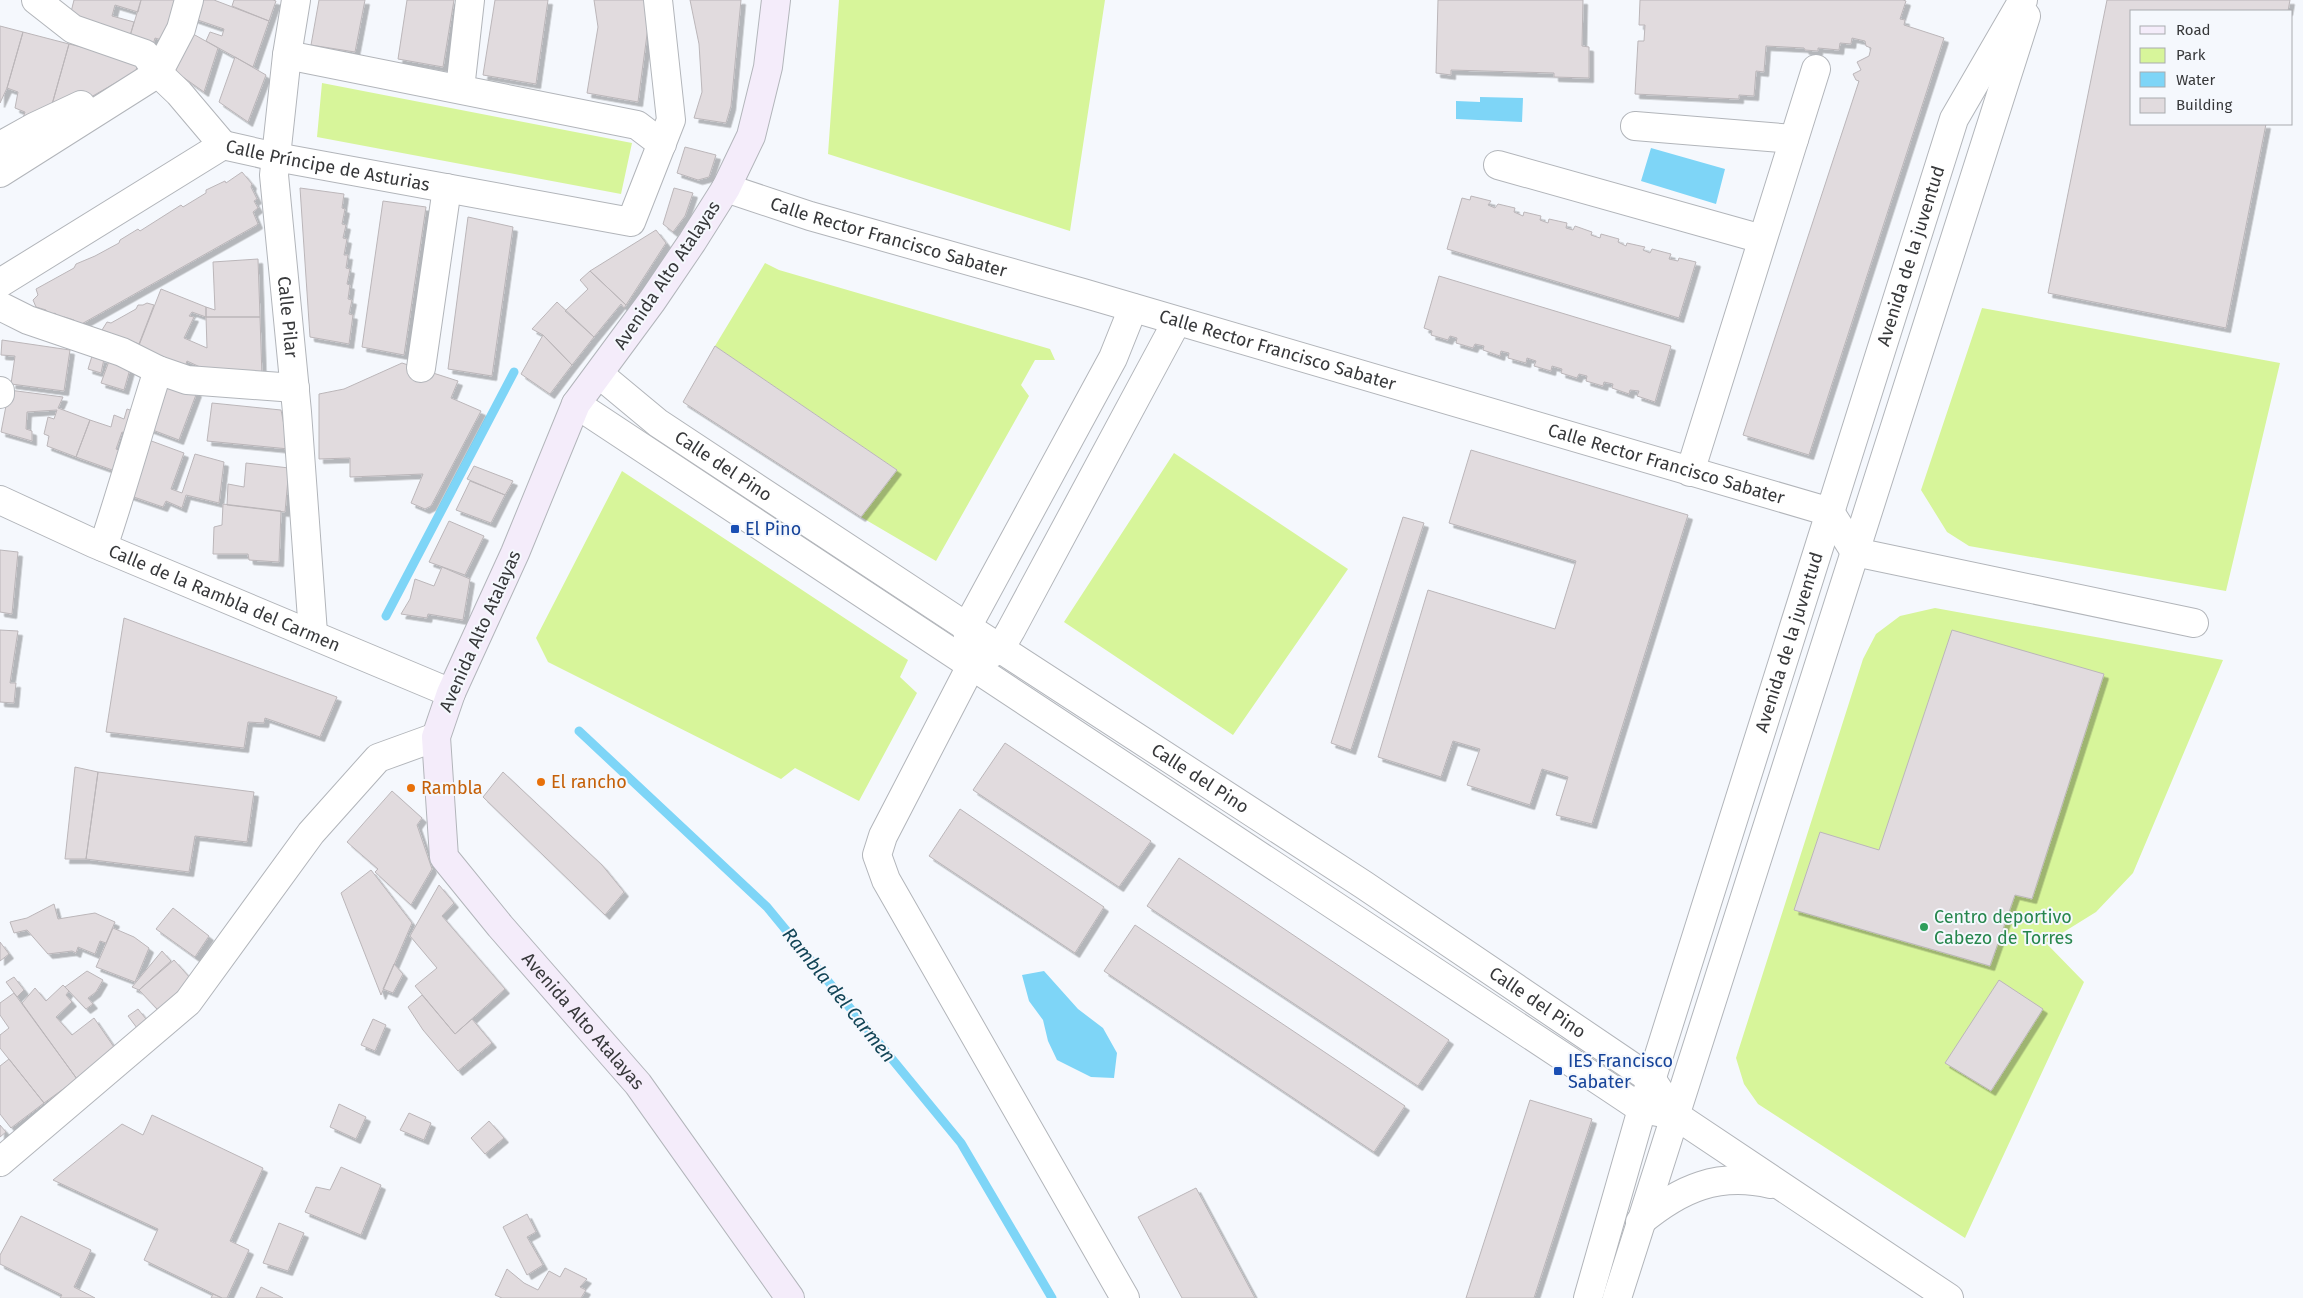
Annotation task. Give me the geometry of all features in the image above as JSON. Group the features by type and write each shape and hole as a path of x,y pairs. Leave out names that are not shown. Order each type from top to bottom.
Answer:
{"main road":[{"name":"Avenida Alto Atalayas","path":"776,0 768,67 751,136 726,188 652,300 576,404 515,553 451,693 436,737 444,858 500,926 638,1084 790,1298"}],"street":[{"path":"36,0 73,29 145,54 158,73 180,93 223,145"},
{"path":"0,173 158,73 182,29 189,0"},
{"name":"Calle Pilar","path":"296,0 287,55 274,175 295,388 313,634"},
{"path":"460,89 470,0"},
{"path":"287,55 637,125 662,144 671,120 658,0"},
{"name":"Avenida de la juventud","path":"1588,1298 1642,1109 1954,119 2023,0"},
{"name":"Avenida de la juventud","path":"1617,1298 2032,0"},
{"path":"1690,472 1816,69"},
{"path":"0,146 34,126 83,104 100,110"},
{"path":"1635,126 1794,138"},
{"name":"Calle Príncipe de Asturias","path":"1,307 223,145 276,157 631,222 662,144"},
{"path":"1498,165 1762,239"},
{"path":"420,368 446,188"},
{"name":"Calle Rector Francisco Sabater","path":"726,188 810,216 1178,321 1830,512"},
{"path":"1855,552 1849,509 1866,454 1906,273"},
{"path":"1,307 28,320 122,352 158,370 187,380 295,388"},
{"path":"971,666 967,627 1113,358 1132,308"},
{"path":"1126,1298 886,880 877,855 883,836 971,666 1000,649 1178,321"},
{"path":"103,547 158,370"},
{"name":"Calle del Pino","path":"599,374 658,422 1000,649 1364,885 1652,1080 1675,1115"},
{"name":"Calle del Pino","path":"576,404 1642,1109 1675,1115"},
{"name":"Calle de la Rambla del Carmen","path":"0,500 103,547 451,693"},
{"path":"1830,512 1855,552 2194,622"},
{"path":"1767,714 1812,625 1827,581 1855,552"},
{"path":"0,1162 188,1002 311,832 378,758 436,737"},
{"path":"1717,874 1690,1014 1667,1083 1675,1115 1949,1298"},
{"path":"1598,1298 1613,1258 1655,1124 1675,1115"},
{"path":"1640,1222 1660,1206 1704,1184 1728,1179 1752,1180 1778,1185"}],"green space":[{"path":"839,0 1105,0 1070,231 828,154"},
{"path":"322,83 632,143 621,194 317,137"},
{"path":"765,263 779,270 1050,349 1055,360 1035,360 1021,385 1029,396 936,561 861,517 897,470 715,346"},
{"path":"1982,308 2280,363 2226,591 1969,546 1947,532 1921,490"},
{"path":"1174,453 1348,569 1233,735 1064,622"},
{"path":"622,471 908,660 900,677 917,693 859,801 795,768 781,779 548,662 536,638"},
{"name":"Centro deportivo Cabezo de Torres","path":"1935,608 2223,660 2133,873 2096,912 2046,943 2084,982 1965,1238 1758,1104 1744,1084 1736,1058 1863,659 1876,634 1900,616"}],"water":[{"path":"1480,97 1523,98 1522,122 1456,119 1456,101 1480,102"},
{"path":"1651,148 1725,169 1716,204 1641,181"},
{"path":"1044,971 1078,1009 1103,1028 1117,1053 1114,1078 1091,1077 1057,1060 1048,1041 1043,1020 1029,1001 1022,975"}],"building":[{"path":"74,0 141,0 138,12 115,5 112,16 134,22 130,36 70,16"},
{"path":"141,0 181,0 169,42 155,38 152,48 130,36"},
{"path":"196,0 214,0 269,21 253,67 206,41 210,32 222,36 224,29 189,17"},
{"path":"234,0 276,1 269,21 232,6"},
{"path":"319,0 365,0 355,52 311,45"},
{"path":"407,0 454,0 443,67 398,59"},
{"path":"495,0 548,0 536,84 483,75"},
{"path":"594,0 645,0 648,27 638,102 587,93 598,27"},
{"path":"690,0 741,0 731,106 726,123 694,118 702,92 699,44"},
{"path":"1438,0 1583,0 1582,46 1589,47 1589,78 1554,77 1554,73 1451,70 1451,75 1436,73"},
{"path":"1640,0 1903,0 1906,1 1900,19 1905,20 1904,25 1944,38 1809,455 1743,435 1859,81 1856,80 1853,74 1861,70 1857,62 1869,56 1871,48 1866,46 1865,41 1852,38 1851,44 1840,43 1839,50 1818,48 1818,51 1805,50 1804,48 1766,46 1764,72 1756,71 1754,96 1739,95 1739,99 1635,94 1638,41 1644,41 1645,25 1639,25"},
{"path":"2107,0 2290,0 2288,10 2130,10 2130,125 2266,125 2226,328 2048,293"},
{"path":"0,26 23,32 7,88 0,103"},
{"path":"186,30 218,48 204,92 173,70"},
{"path":"23,32 69,44 51,108 23,118 25,112 15,108 18,92 7,88"},
{"path":"69,44 138,60 136,71 72,108 51,108"},
{"path":"235,57 266,75 248,122 219,102"},
{"path":"685,147 716,155 709,177 698,180 677,173"},
{"path":"242,172 252,184 251,187 257,199 254,201 258,208 253,212 258,224 255,226 78,326 74,320 64,317 60,320 55,313 49,317 46,310 36,307 33,300 38,295 36,289 74,268 76,264 119,243 120,240 138,229 140,231 181,205 183,207 206,193 206,190 225,181 226,183"},
{"path":"300,188 344,194 342,208 345,209 342,224 346,225 343,238 347,239 344,255 348,255 346,268 350,269 347,284 350,285 348,299 352,300 349,314 353,315 349,344 310,337"},
{"path":"674,188 693,193 685,216 673,232 663,224"},
{"path":"1471,196 1491,201 1488,205 1495,208 1498,204 1515,208 1514,212 1523,216 1524,212 1541,216 1540,220 1548,223 1549,219 1567,223 1566,228 1573,230 1575,226 1592,232 1591,235 1600,238 1601,234 1619,239 1618,242 1626,246 1627,243 1645,247 1643,250 1650,253 1652,249 1671,254 1669,259 1678,261 1679,258 1696,262 1679,318 1447,249 1462,198 1470,200"},
{"path":"383,201 426,207 404,355 362,347"},
{"path":"468,217 513,227 492,376 448,369"},
{"path":"656,230 666,243 626,305 590,271"},
{"path":"258,259 260,317 206,317 206,307 215,310 213,262"},
{"path":"590,271 626,305 624,308 621,304 594,337 565,311 588,289 580,280"},
{"path":"1439,276 1671,346 1655,402 1637,396 1639,391 1630,390 1629,394 1612,388 1613,384 1604,382 1603,386 1586,381 1587,376 1579,374 1577,378 1561,373 1562,369 1552,366 1551,371 1534,366 1536,361 1527,358 1526,363 1508,358 1509,353 1501,351 1500,356 1483,350 1484,346 1475,344 1473,348 1456,343 1457,338 1450,336 1448,340 1431,335 1432,331 1424,328"},
{"path":"161,289 206,307 206,317 260,317 262,377 224,378 187,361 183,373 136,353","holes":["192,312 206,317 207,348 184,338 194,317 189,316"]},
{"path":"557,302 594,337 572,365 543,335 532,329"},
{"path":"147,303 154,305 139,344 102,330 107,322 111,323 136,309 138,305"},
{"path":"543,335 572,365 550,394 521,374"},
{"path":"2,340 70,350 64,391 11,384 15,356 1,355"},
{"path":"715,346 897,470 861,517 683,402"},
{"path":"92,356 104,359 101,373 88,369"},
{"path":"109,361 130,369 124,390 101,383"},
{"path":"402,363 458,381 451,398 481,411 431,506 425,509 411,503 423,474 350,477 350,458 319,459 319,394 344,389"},
{"path":"159,377 197,392 179,440 142,426"},
{"path":"9,390 63,397 58,408 90,420 76,457 47,446 49,436 44,434 48,417 54,419 57,410 27,412 26,429 32,431 32,441 1,432"},
{"path":"212,403 281,410 289,449 207,441"},
{"path":"127,409 139,413 132,435 122,432 116,449 128,453 121,473 76,457 90,420 111,427 114,415 124,419"},
{"path":"146,439 184,453 171,489 182,493 195,454 224,462 219,503 186,495 182,508 166,501 163,507 125,494"},
{"path":"1471,450 1688,515 1592,824 1556,815 1568,777 1542,769 1530,805 1467,785 1480,749 1453,741 1441,777 1378,757 1428,590 1555,629 1576,561 1449,523"},
{"path":"246,463 289,468 285,512 227,505 228,484 244,487"},
{"path":"474,466 513,481 505,495 467,479"},
{"path":"470,481 505,495 491,523 456,510"},
{"path":"223,504 281,511 279,562 249,560 248,554 213,554 214,527 222,525"},
{"path":"1403,517 1424,523 1351,750 1331,743"},
{"path":"449,521 484,536 465,575 429,562"},
{"path":"0,550 18,552 12,614 0,612"},
{"path":"442,567 470,579 463,620 428,614 427,618 401,614 410,599 415,579 434,586"},
{"path":"124,618 337,697 320,737 265,718 264,723 248,722 244,748 106,732"},
{"path":"0,630 18,631 10,683 16,683 14,703 0,702"},
{"path":"1952,630 2104,674 2032,899 2015,895 1990,966 1794,910 1820,832 1879,850"},
{"path":"1005,743 1151,841 1119,887 973,790"},
{"path":"75,767 98,772 86,859 65,859"},
{"path":"98,772 254,792 247,842 195,836 189,872 86,859"},
{"path":"503,772 602,865 624,892 605,915 483,797"},
{"path":"392,791 422,818 417,825 432,869 411,905 375,872 378,869 347,842"},
{"path":"960,809 1104,907 1075,953 929,856"},
{"path":"1179,858 1449,1040 1418,1086 1147,906"},
{"path":"371,870 412,923 381,995 341,893"},
{"path":"439,885 454,903 442,916 505,989 455,1034 415,986 437,968 410,936"},
{"path":"54,904 58,919 95,913 115,922 106,943 100,941 95,954 78,947 76,953 72,951 48,954 27,930 14,933 10,922 27,918"},
{"path":"173,908 209,936 195,957 156,929"},
{"path":"1135,925 1405,1106 1374,1152 1104,971"},
{"path":"113,928 134,937 149,948 135,982 96,967"},
{"path":"0,942 9,954 0,961"},
{"path":"162,951 171,961 139,990 132,987"},
{"path":"174,960 191,979 158,1010 139,990"},
{"path":"394,964 403,974 393,993 383,989"},
{"path":"87,971 103,980 96,992 88,998 93,1004 86,1009 65,987"},
{"path":"14,977 24,990 17,997 6,982"},
{"path":"1999,980 2043,1009 1991,1091 1945,1063"},
{"path":"63,985 69,991 66,995 72,1002 56,1017 72,1035 94,1018 116,1050 77,1079 22,1003 35,988 46,1001"},
{"path":"14,993 77,1079 44,1103 0,1048 0,1035 9,1028 0,1015 0,1003"},
{"path":"422,995 455,1034 472,1019 492,1043 458,1071 423,1030 408,1007"},
{"path":"138,1009 150,1024 140,1032 128,1016"},
{"path":"373,1019 386,1025 375,1051 361,1045"},
{"path":"9,1059 44,1103 11,1128 0,1114 0,1066"},
{"path":"1530,1100 1592,1119 1534,1298 1466,1298"},
{"path":"339,1104 366,1117 356,1139 330,1127"},
{"path":"409,1113 431,1123 424,1140 400,1130"},
{"path":"152,1115 263,1168 230,1241 249,1250 227,1298 222,1298 144,1260 158,1229 53,1180 122,1124 143,1135"},
{"path":"489,1121 504,1138 485,1154 471,1138"},
{"path":"0,1125 6,1132 0,1137"},
{"path":"341,1167 381,1185 361,1235 305,1212 316,1187 330,1190"},
{"path":"1196,1188 1255,1298 1182,1298 1138,1217"},
{"path":"527,1214 536,1232 527,1237 543,1265 527,1275 503,1227"},
{"path":"21,1216 91,1250 74,1287 95,1298 60,1298 62,1295 0,1264 0,1255"},
{"path":"279,1223 304,1233 288,1271 263,1263"},
{"path":"565,1268 587,1279 580,1287 586,1290 581,1298 502,1298 495,1295 507,1269 524,1283 538,1290 549,1271 560,1277"},
{"path":"261,1287 283,1298 256,1298"},
{"path":"213,1294 222,1298 211,1298"}],"waterway":[{"path":"386,616 514,372"},
{"name":"Rambla del Carmen","path":"579,731 767,907 961,1143 1052,1298"}],"place":[{"name":"El Pino","path":"735,529"},
{"name":"El rancho","path":"541,782"},
{"name":"Rambla","path":"411,788"},
{"name":"Centro deportivo Cabezo de Torres","path":"1924,927"},
{"name":"IES Francisco Sabater","path":"1558,1071"}]}
